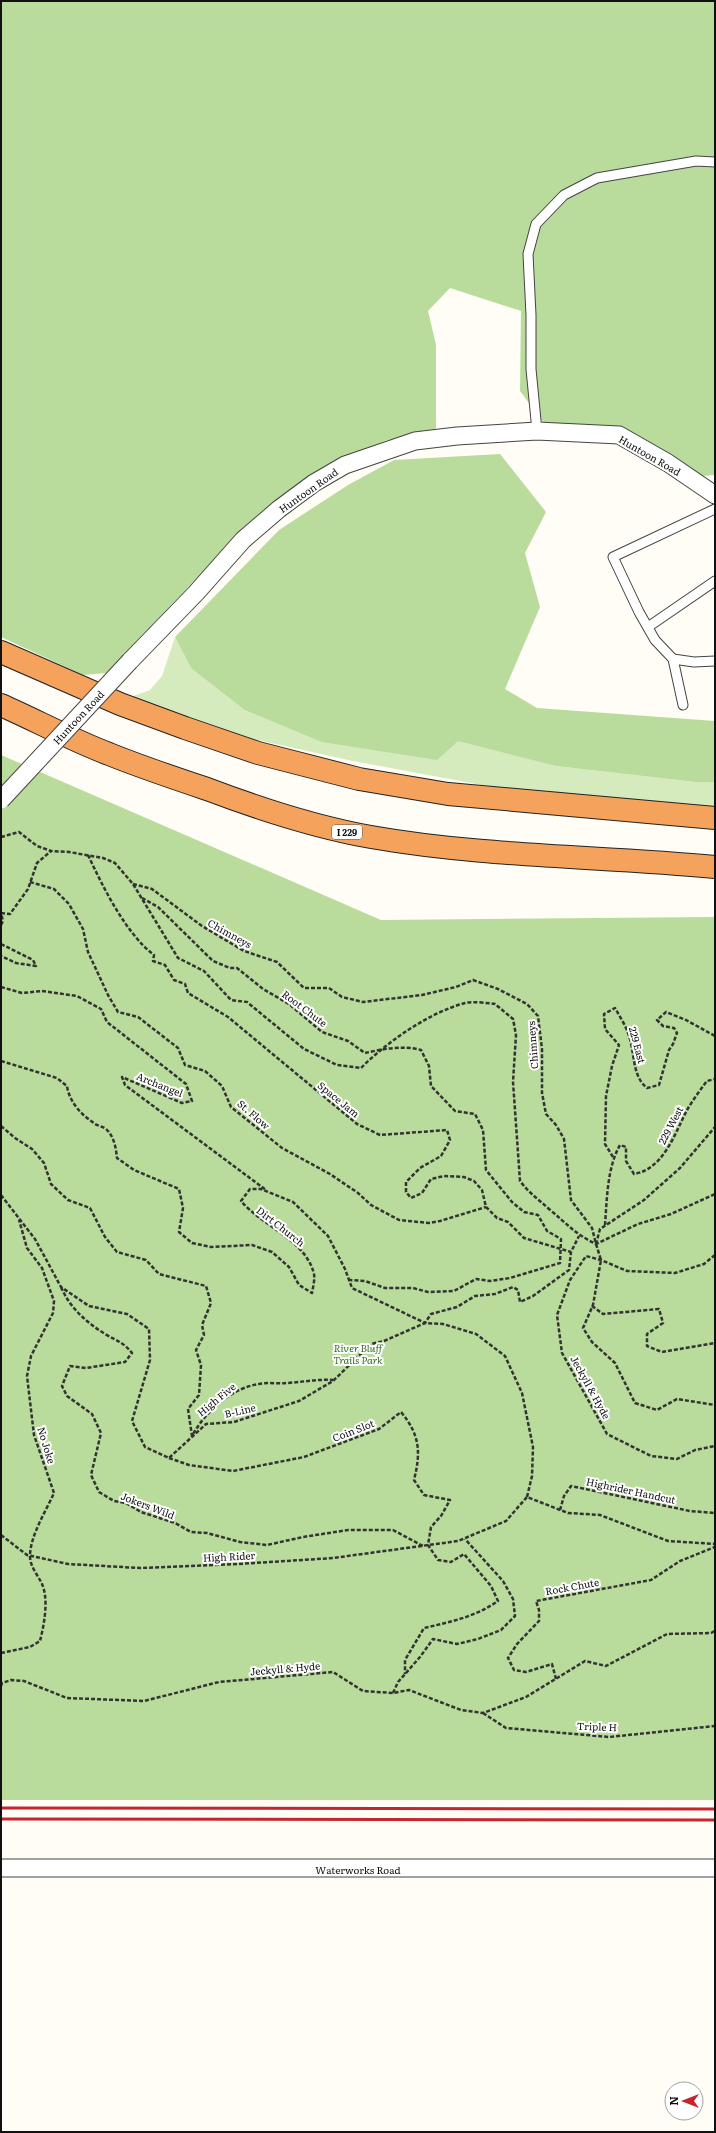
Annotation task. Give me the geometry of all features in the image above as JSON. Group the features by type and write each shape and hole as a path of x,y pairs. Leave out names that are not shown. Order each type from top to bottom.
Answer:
{"highway":[{"path":"1,652 120,704 185,728 258,753 359,779 448,794 715,818"},
{"name":"I 229","path":"1,705 108,754 232,799 306,822 363,835 447,848 544,856 644,860 715,867"}],"street":[{"name":"Huntoon Road","path":"1,800 130,661 196,593 243,540 297,496 346,465 415,441 456,436 536,431 619,435 668,463 715,495"},
{"name":"Waterworks Road","path":"1,1868 715,1868"}],"lane":[{"path":"536,431 531,369 531,315 528,254 536,224 564,195 597,178 696,161 715,162"},
{"path":"683,705 674,659 656,640 648,627 613,557 715,509"},
{"path":"648,627 715,582"},
{"path":"674,659 694,662 715,661"}],"path":[{"path":"1,837 19,832 37,846 51,851 88,855 115,863 133,884 178,958 204,972 231,1000 247,1002 304,1049 337,1065 361,1068 381,1049 430,1018 466,1003 495,1004 513,1019 516,1035 513,1082 520,1181 529,1193 550,1209 579,1236 596,1244"},
{"path":"1,925 3,921 1,913 10,914 28,889 37,863 51,851"},
{"name":"Space Jam","path":"88,855 106,893 142,946 154,955 153,961 165,965 174,980 185,984 188,993 228,1017 357,1124 380,1135 447,1130 450,1140 441,1156 420,1168 406,1182 406,1192 411,1198 422,1193 431,1180 444,1176 464,1177 474,1181 482,1190 486,1207"},
{"name":"St. Flow","path":"30,882 54,889 69,904 84,929 88,952 108,995 118,1012 138,1017 178,1048 185,1065 205,1071 222,1086 231,1106 282,1148 330,1174 358,1193 371,1205 399,1220 429,1223 486,1207"},
{"name":"Chimneys","path":"133,884 152,889 202,926 244,951 277,962 304,988 329,988 342,997 363,1002 422,994 456,987 474,980 498,989 527,1004 538,1016 542,1049 542,1093 546,1114 556,1125 564,1139 572,1200 592,1228 601,1260"},
{"name":"Root Chute","path":"142,898 158,907 213,961 230,968 237,968 263,989 289,1004 322,1032 348,1041 365,1053 381,1049 421,1050 429,1066 431,1086 455,1111 475,1114 483,1130 486,1170 512,1202 524,1212 538,1215 547,1231 561,1238 560,1250"},
{"path":"1,944 33,960 36,966 16,963 1,956"},
{"name":"Archangel","path":"1,987 22,993 42,991 77,996 101,1009 107,1022 186,1084 192,1101 182,1103 122,1077 125,1086 268,1192"},
{"name":"229 East","path":"613,1157 605,1144 606,1096 612,1066 619,1045 605,1029 604,1014 615,1008 622,1019 629,1037 638,1081 647,1088 659,1085 669,1050 674,1044 677,1033 674,1028 663,1026 656,1020 666,1012 686,1020 715,1036"},
{"name":"Dirt Church","path":"1,1061 57,1078 67,1086 68,1097 82,1112 94,1123 106,1129 116,1146 117,1158 134,1170 179,1190 183,1208 179,1232 192,1243 211,1246 252,1245 272,1252 289,1266 299,1285 312,1293 314,1275 301,1250 251,1213 241,1201 250,1189 261,1189 292,1202 328,1236 352,1288 425,1323"},
{"name":"229 West","path":"613,1157 620,1145 626,1147 626,1161 634,1174 646,1172 670,1147 688,1108 707,1081 715,1079"},
{"name":"High Five","path":"1,1126 15,1138 32,1149 44,1163 51,1184 68,1200 90,1208 105,1237 117,1252 146,1260 159,1274 206,1286 211,1303 202,1325 204,1335 196,1350 201,1365 199,1395 188,1409 192,1436"},
{"path":"596,1244 600,1228 644,1200 680,1168 715,1127"},
{"path":"605,1226 607,1195 613,1157"},
{"path":"596,1244 638,1224 671,1214 715,1194"},
{"path":"1,1195 35,1239 61,1287 89,1306 127,1314 149,1330 150,1360 132,1421 145,1447 169,1458"},
{"path":"486,1207 497,1218 508,1222 524,1238 560,1250 571,1252"},
{"name":"No Joke","path":"18,1217 26,1248 42,1268 54,1301 53,1313 31,1356 27,1376 34,1434 54,1493 37,1530 30,1556"},
{"path":"425,1323 430,1314 457,1307 475,1296 495,1294 513,1287 518,1290 520,1302 533,1296 569,1270 571,1252 579,1236"},
{"path":"349,1280 365,1281 385,1288 413,1288 428,1292 454,1291 476,1279 490,1281 510,1278 560,1263 560,1250"},
{"name":"Jeckyll & Hyde","path":"715,1255 704,1264 674,1274 627,1271 601,1260 586,1256 570,1280 557,1315 562,1353 607,1434 651,1456 677,1459 695,1450 715,1446"},
{"path":"601,1260 592,1306 583,1328 592,1342 615,1363 635,1404 657,1410 677,1399 715,1405"},
{"name":"Jokers Wild","path":"61,1287 67,1301 90,1323 106,1335 123,1343 132,1353 124,1362 86,1368 70,1366 62,1386 67,1396 92,1414 101,1433 91,1475 99,1492 114,1501 126,1503 141,1512 175,1523 191,1532 207,1533 240,1542 267,1545 303,1537 348,1530 393,1530 423,1546"},
{"path":"592,1306 603,1314 659,1309 663,1322 647,1334 647,1346 662,1352 715,1343"},
{"name":"B-Line","path":"169,1458 206,1424 234,1422 299,1401 333,1381 371,1344 384,1341 425,1323 443,1324 476,1334 505,1356 522,1393 532,1447 532,1476 527,1497"},
{"name":"High Five","path":"192,1436 206,1414 242,1388 261,1383 286,1384 310,1380 333,1381"},
{"name":"Coin Slot","path":"169,1458 190,1465 233,1471 304,1457 379,1429 401,1412 410,1423 420,1447 414,1480 424,1495 450,1500 441,1516 431,1528 428,1545"},
{"name":"Highrider Handcut","path":"560,1510 564,1496 571,1486 690,1511 715,1514"},
{"path":"527,1497 568,1513 600,1515 628,1528 668,1541 715,1546"},
{"name":"High Rider","path":"1,1535 30,1556 68,1564 148,1568 333,1558 465,1539 506,1521 527,1497"},
{"path":"393,1693 398,1682 420,1657 433,1639 457,1644 478,1639 501,1630 514,1616 514,1599 503,1581 465,1539"},
{"path":"405,1674 405,1660 424,1628 468,1617 485,1610 498,1602 491,1586 464,1554 451,1562 438,1560 428,1545"},
{"name":"Rock Chute","path":"556,1679 552,1664 526,1672 514,1670 508,1658 517,1644 539,1621 539,1610 536,1601 651,1580 680,1561 715,1546"},
{"path":"1,1653 30,1647 40,1641 44,1626 42,1584 34,1571 30,1556"},
{"name":"Jeckyll & Hyde","path":"1,1686 2,1683 17,1680 24,1681 66,1698 144,1701 219,1682 332,1672 363,1691 393,1693 409,1690 461,1710 483,1713 526,1697 585,1661 606,1666 667,1634 715,1631"},
{"path":"711,1632 715,1636"},
{"name":"Triple H","path":"483,1713 506,1728 609,1736 715,1726"}],"green space":[{"path":"1,1 715,1 715,475 703,476 614,441 549,430 520,391 521,311 450,288 428,311 436,345 436,433 387,440 329,467 235,538 106,673 83,675 1,637"},
{"path":"500,454 546,512 525,553 540,607 505,689 537,708 715,721 715,782 695,782 556,766 458,741 437,760 322,742 245,710 191,668 175,637 279,530 348,485 394,460"},
{"path":"175,637 191,668 556,766 695,782 715,782 715,808 519,792 353,761 244,737 168,714 131,697 150,690 162,676"},
{"name":"River Bluff Trails Park","path":"1,755 381,920 715,917 715,1800 1,1800"}],"railway":[{"path":"1,1808 715,1809"},
{"path":"1,1819 715,1820"}]}
